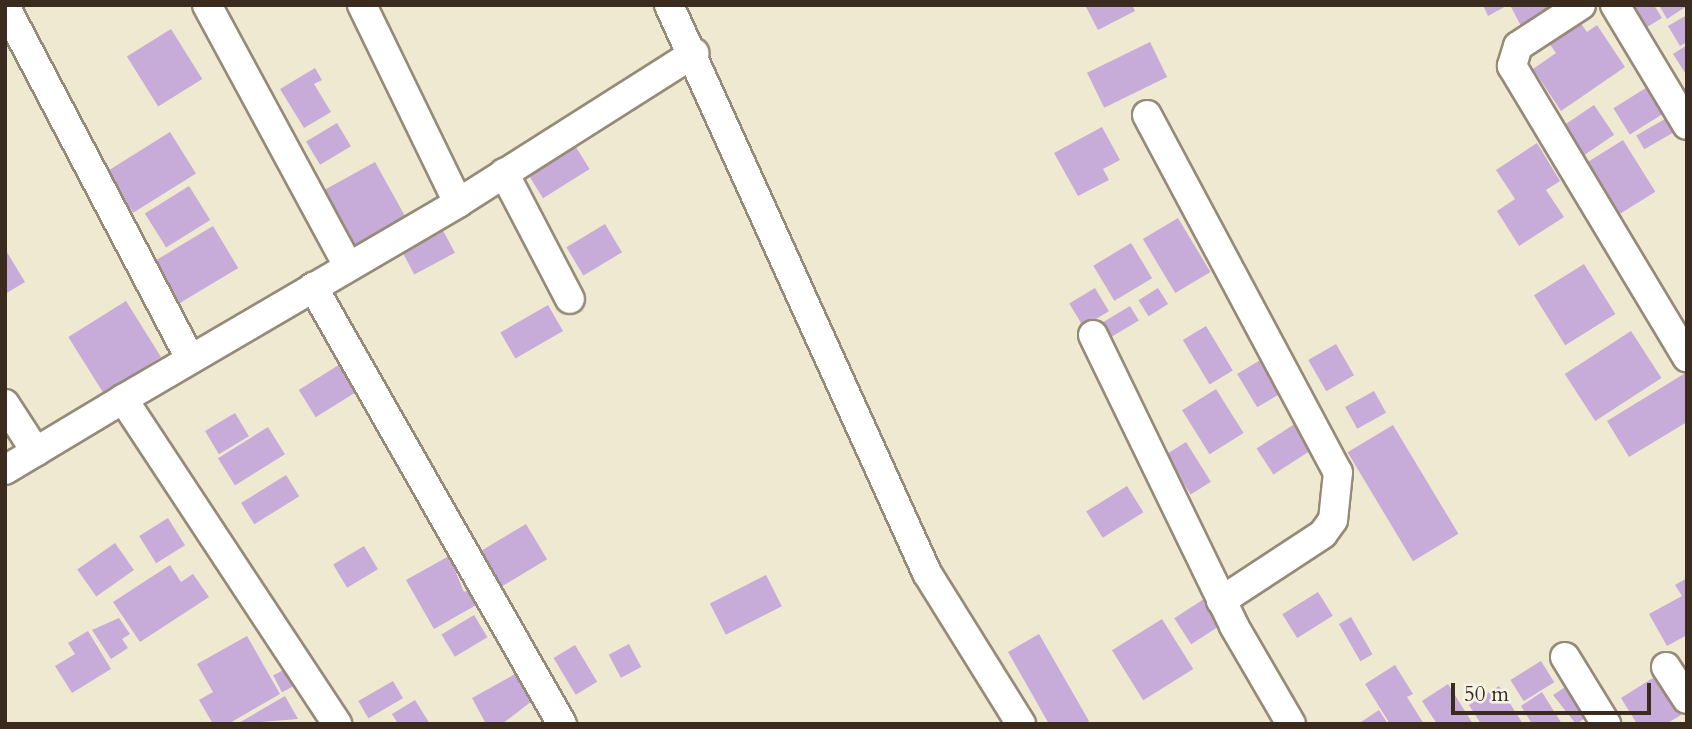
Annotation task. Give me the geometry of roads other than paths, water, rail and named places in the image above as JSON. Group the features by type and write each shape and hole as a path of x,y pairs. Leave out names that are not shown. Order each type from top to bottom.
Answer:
{"street":[{"path":"207,5 348,266"},
{"path":"362,5 458,203"},
{"path":"669,5 694,53 928,573 1021,724"},
{"path":"1581,5 1518,46 1512,66 1687,357"},
{"path":"1615,5 1687,125"},
{"path":"5,6 190,358"},
{"path":"5,470 190,358 458,203 694,53"},
{"path":"1147,115 1338,472 1333,520 1323,534 1221,600"},
{"path":"504,173 570,299"},
{"path":"313,286 562,724"},
{"path":"1093,335 1221,600 1291,724"},
{"path":"123,399 337,724"},
{"path":"5,404 36,452"},
{"path":"1565,657 1606,724"},
{"path":"1665,667 1687,699"}]}
